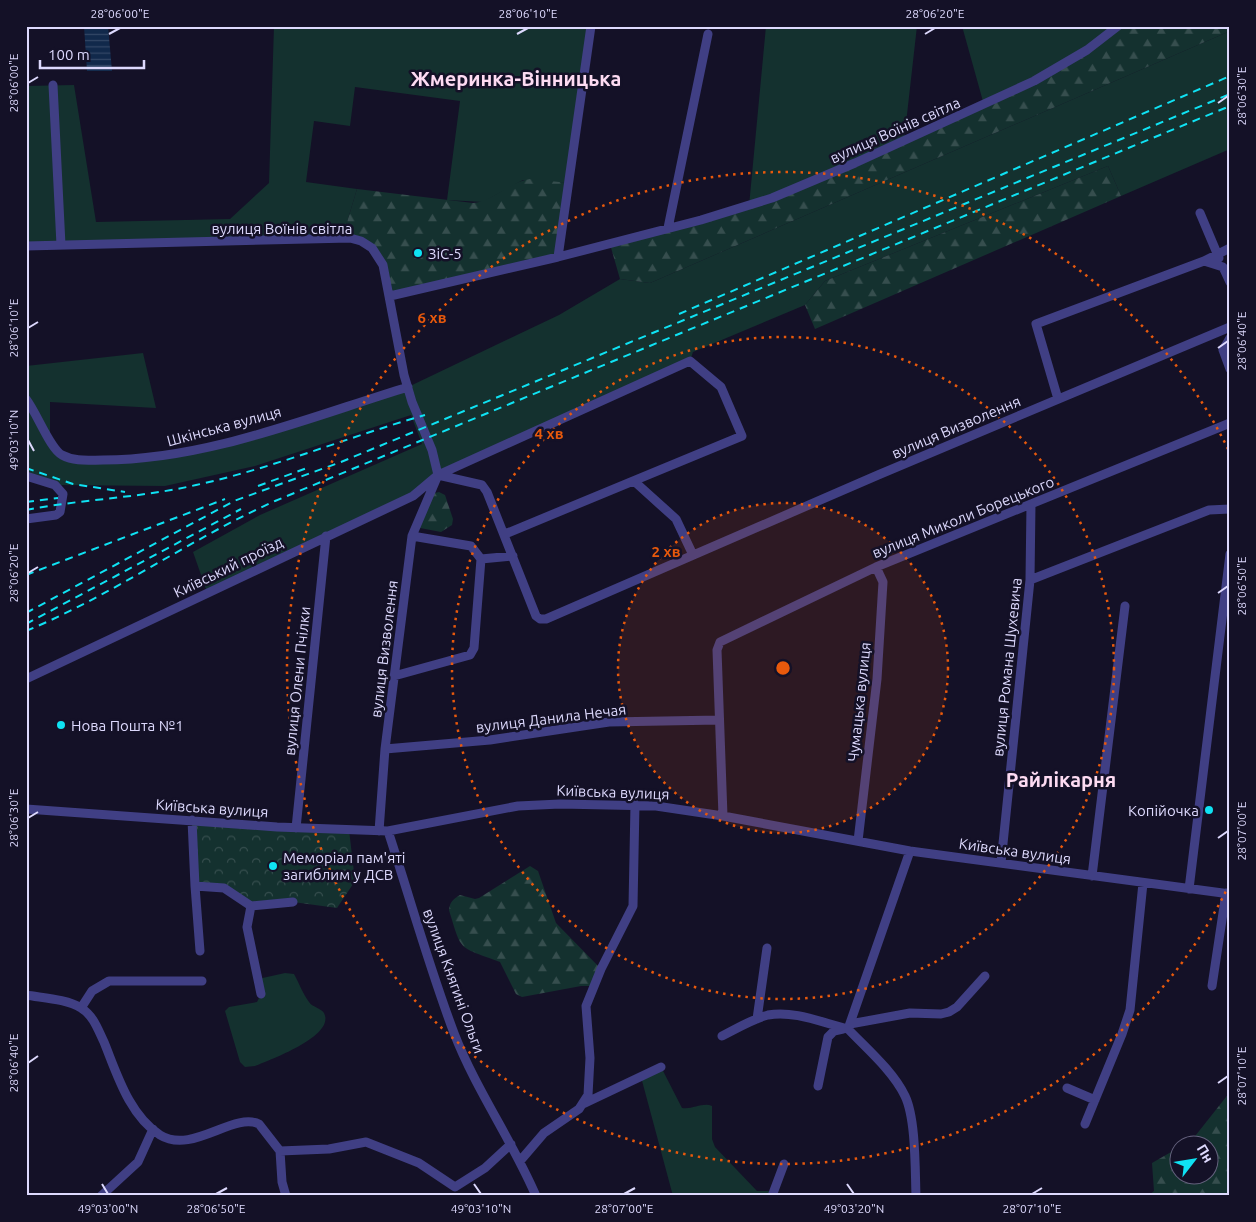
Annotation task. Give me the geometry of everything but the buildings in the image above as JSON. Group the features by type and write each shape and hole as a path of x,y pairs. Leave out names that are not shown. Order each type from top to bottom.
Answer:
{"street":[{"path":"558,257 591,26"},
{"name":"вулиця Воїнів світла","path":"26,246 356,239 372,248 380,258 390,296 558,257 772,198 855,163 1034,80 1087,50 1118,26"},
{"path":"668,228 708,34"},
{"path":"53,85 61,245"},
{"path":"1200,213 1230,282"},
{"path":"1058,399 1036,324 1204,261 1230,248"},
{"path":"1204,261 1223,267"},
{"path":"390,296 412,402 432,450 438,475"},
{"name":"вулиця Визволення","path":"383,831 385,748 412,536 438,475 482,485 487,492 505,534 536,616 540,619 546,618 1230,327"},
{"path":"1230,338 1223,350 1230,369"},
{"name":"Київський проїзд","path":"26,679 413,496 438,475 690,361 721,387 742,436 635,482"},
{"name":"Шкінська вулиця","path":"26,399 39,417 50,442 62,456 78,460 138,460 172,455 250,436 408,387"},
{"name":"вулиця Миколи Борецького","path":"719,720 716,650 720,642 876,567 1230,424"},
{"path":"26,476 55,486 63,494 60,512 56,515 26,519"},
{"path":"505,534 635,482 676,519 693,555"},
{"name":"вулиця Романа Шухевича","path":"1001,863 1030,580 1031,504"},
{"path":"1030,580 1209,510 1230,509"},
{"name":"вулиця Олени Пчілки","path":"296,828 326,536"},
{"path":"394,676 470,655 474,648 482,559 471,546 412,536"},
{"path":"482,559 513,556"},
{"path":"1189,889 1227,606 1229,559"},
{"name":"Чумацька вулиця","path":"858,841 877,678 883,582 876,567"},
{"path":"1092,876 1125,606"},
{"path":"719,720 723,816"},
{"name":"вулиця Данила Нечая","path":"385,748 490,740 609,722 719,720"},
{"name":"Київська вулиця","path":"26,808 296,828 383,831 511,807 546,804 635,804 723,816 910,851 1228,893 1212,986"},
{"path":"583,1104 588,1095 590,1080 587,1003 601,969 630,914 635,899 635,804"},
{"path":"192,820 200,951"},
{"name":"вулиця Княгині Ольги","path":"383,831 454,1033 536,1196"},
{"path":"849,1026 910,851"},
{"path":"1085,1124 1130,1010 1143,883"},
{"path":"195,886 224,888 251,906 293,902"},
{"path":"251,906 247,927 261,994"},
{"path":"757,1019 767,948"},
{"path":"818,1086 828,1037 834,1031 910,1013 946,1013 958,1007 985,976"},
{"path":"81,1008 92,991 109,981 202,981"},
{"path":"26,995 81,1008 96,1024 136,1111 153,1129 166,1138 186,1140 251,1122 261,1126 280,1151 282,1182 286,1196"},
{"path":"722,1036 757,1019 770,1015 790,1015 849,1026 896,1081 905,1096 912,1121 916,1196"},
{"path":"520,1161 544,1133 583,1104 661,1067"},
{"path":"1067,1088 1095,1100"},
{"path":"101,1196 138,1162 153,1129"},
{"path":"280,1151 329,1149 366,1142 419,1163 455,1187 485,1168 511,1144"},
{"path":"772,1196 784,1164"}],"green space":[{"path":"274,26 591,26 569,183 523,180 483,202 447,200 460,101 355,87 350,126 314,121 306,182 357,189 342,239 26,246 26,86 74,85 96,222 230,219 269,183"},
{"path":"766,26 917,26 904,141 749,206"},
{"path":"962,26 1118,26 1103,39 984,105"},
{"path":"1118,26 1230,26 1230,31 650,283 620,279 610,244 749,206 1034,81"},
{"path":"1230,31 1230,149 1121,196 1108,166 825,281 805,305 693,352 690,361 438,475 427,486 207,592 193,552 260,515 422,444 411,415 255,466 165,486 55,485 26,476 26,366 143,353 156,408 50,402 50,442 68,458 172,455 408,387 559,315 620,279 650,283"},
{"path":"1108,166 1121,196 815,329 805,305 825,281"},
{"path":"530,179 569,183 558,257 390,296 372,248 342,239 357,189 473,203 481,202 515,184"},
{"path":"439,492 445,495 453,519 452,525 441,532 415,527 431,494"},
{"path":"192,820 349,830 355,881 337,908 293,902 251,906 228,890 195,886"},
{"path":"530,866 538,871 556,923 601,969 594,986 581,986 522,997 516,994 500,962 469,950 460,941 449,910 454,899 460,895 475,899 479,898"},
{"path":"285,973 294,974 309,1002 324,1013 325,1022 320,1030 299,1046 255,1066 245,1067 240,1062 225,1011 229,1007 257,1002 261,994 258,979"},
{"path":"661,1067 682,1108 712,1106 712,1139 715,1147 757,1191 773,1191 772,1196 673,1196 641,1077"},
{"path":"1230,1092 1230,1196 1148,1196 1154,1191 1152,1163 1168,1154 1168,1184 1218,1184 1218,1134 1197,1134"}],"water":[{"path":"84,26 108,26 112,71 87,71"}],"railway":[{"path":"679,314 1230,76"},
{"path":"26,613 234,501 341,462 1230,94"},
{"path":"26,631 90,601 212,532 275,501 1230,106"},
{"path":"26,510 154,493 196,485 254,470 425,415"},
{"path":"26,468 73,484 125,492"},
{"path":"258,486 307,468"},
{"path":"26,502 58,498"},
{"path":"26,575 225,499"},
{"path":"26,624 241,509"}],"place":[{"name":"ЗіС-5","path":"418,253"},
{"name":"Нова Пошта №1","path":"61,725"},
{"name":"Копійочка","path":"1209,810"},
{"name":"Меморіал пам'яті загиблим у ДСВ","path":"273,866"}],"district":[{"name":"Жмеринка-Вінницька","path":"516,78"},
{"name":"Райлікарня","path":"1061,779"}]}
